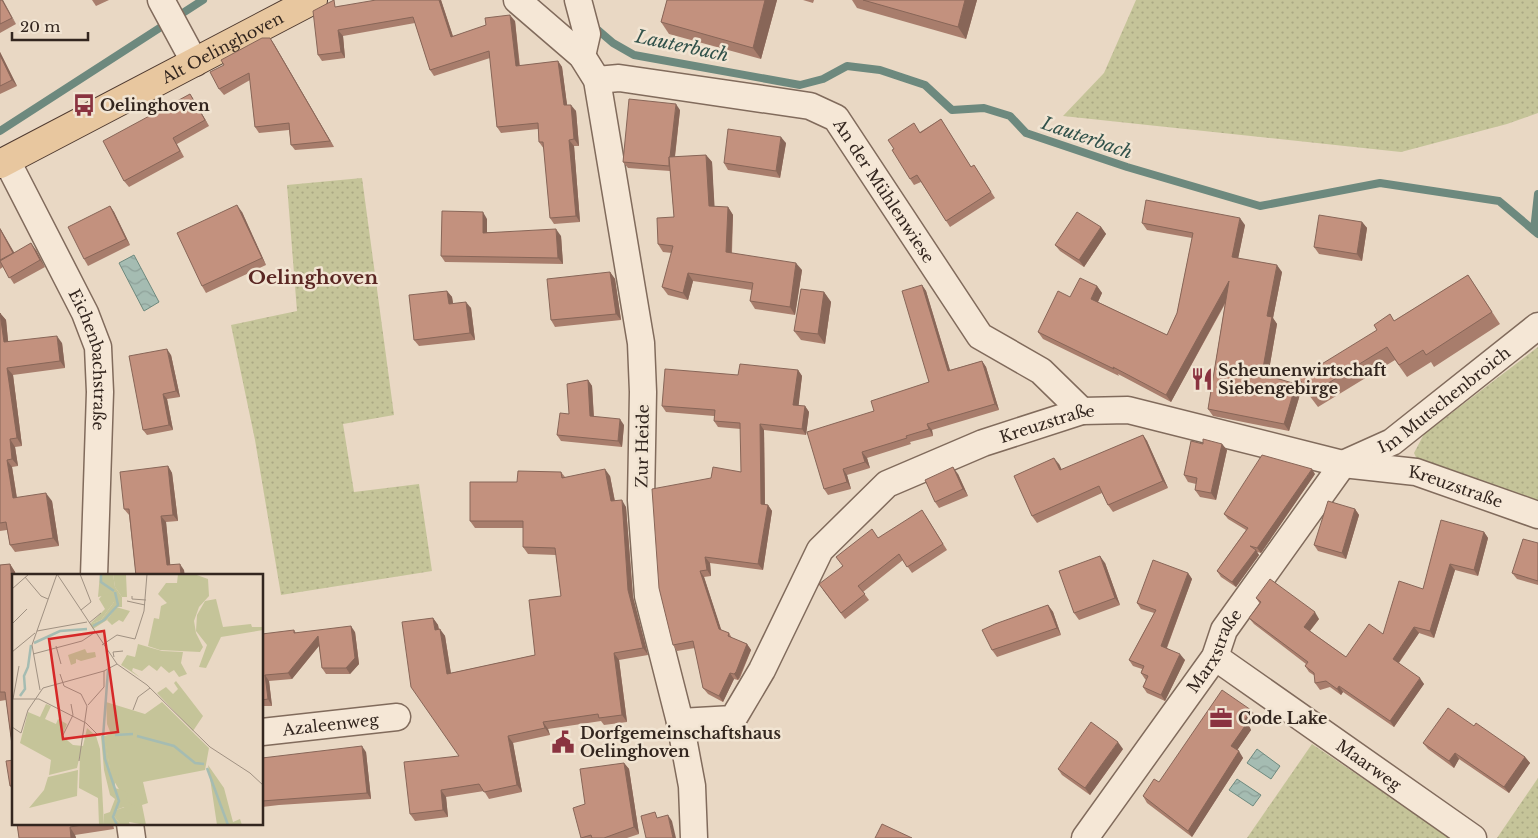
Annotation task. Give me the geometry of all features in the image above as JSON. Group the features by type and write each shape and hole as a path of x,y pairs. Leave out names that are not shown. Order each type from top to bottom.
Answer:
{"main road":[{"name":"Alt Oelinghoven","path":"3,163 313,0"}],"street":[{"name":"Zur Heide","path":"517,0 584,45"},
{"name":"Zur Heide","path":"578,0 584,45 597,80 641,343 643,392 641,500 648,596 680,722 692,786 694,838"},
{"path":"163,5 195,63"},
{"name":"An der Mühlenwiese","path":"597,80 619,78 810,106 836,118 980,336 1041,371 1082,411"},
{"name":"Eichenbachstraße","path":"3,163 85,313 98,347 100,392 94,574"},
{"name":"Im Mutschenbroich","path":"1343,464 1392,442 1538,326"},
{"name":"Kreuzstraße","path":"680,722 733,719 762,670 820,550 888,484 982,443 1082,411 1128,410 1343,464 1416,472 1538,515"},
{"name":"Marxstraße","path":"1085,838 1215,657 1224,630 1343,464"},
{"name":"Maarweg","path":"1215,657 1473,838"},
{"name":"Azaleenweg","path":"264,732 397,717"}],"green space":[{"path":"1136,0 1538,0 1538,113 1507,124 1401,152 1063,116 1104,73"},
{"path":"362,178 394,415 343,424 354,492 419,484 432,571 281,595 255,440 231,325 297,311 287,185"},
{"path":"1538,347 1538,507 1419,464 1414,453 1424,434"},
{"path":"1312,744 1451,838 1247,838"},
{"path":"1538,778 1538,838 1497,838"}],"water":[{"path":"134,255 159,302 144,311 119,263"},
{"path":"1257,749 1280,766 1271,779 1247,763"},
{"path":"1237,779 1261,795 1253,806 1229,790"}],"building":[{"path":"0,0 2,0 12,18 0,24"},
{"path":"334,0 335,7 376,0 439,0 451,37 486,25 485,18 510,15 516,66 558,61 564,105 571,105 574,139 569,140 576,216 550,218 543,142 539,142 538,123 497,127 489,51 430,70 413,17 338,30 341,52 318,55 313,11"},
{"path":"667,0 765,0 753,48 661,22"},
{"path":"863,0 965,0 958,27"},
{"path":"262,38 270,38 330,141 291,145 289,123 255,127 249,73 219,89 210,72 224,65 221,60"},
{"path":"0,55 12,80 0,86"},
{"path":"190,94 205,120 173,138 180,151 124,181 103,141"},
{"path":"629,99 676,104 669,166 623,162"},
{"path":"941,119 971,167 974,165 991,192 946,221 917,175 910,179 888,140 914,123 920,133"},
{"path":"728,129 781,137 776,171 724,163"},
{"path":"706,155 709,206 728,207 726,252 796,263 790,307 750,301 753,283 688,273 683,293 662,287 673,246 658,244 657,218 674,217 669,157"},
{"path":"1146,200 1240,218 1232,257 1277,265 1267,316 1272,317 1262,374 1296,384 1284,424 1208,409 1229,281 1166,395 1113,367 1114,369 1038,332 1058,291 1070,297 1080,278 1097,286 1091,299 1167,335 1177,313 1193,233 1142,223"},
{"path":"237,205 262,258 202,286 177,233"},
{"path":"110,206 126,239 84,259 68,227"},
{"path":"442,211 483,212 483,233 556,229 558,258 441,256"},
{"path":"1077,212 1101,227 1079,260 1055,245"},
{"path":"1319,215 1362,222 1357,254 1314,247"},
{"path":"0,229 13,253 0,260"},
{"path":"31,243 40,260 9,278 0,261"},
{"path":"610,272 616,314 551,320 547,279"},
{"path":"1468,275 1492,312 1426,355 1423,350 1399,365 1387,347 1309,395 1299,378 1377,330 1374,325 1390,314 1394,321"},
{"path":"922,285 948,371 982,361 995,404 927,424 929,429 862,452 865,462 843,469 847,482 824,489 807,432 874,411 871,401 929,382 902,291"},
{"path":"801,289 824,292 818,334 794,331"},
{"path":"447,291 449,304 466,302 470,333 414,340 409,295"},
{"path":"0,313 4,342 57,336 60,361 7,368 17,438 10,439 12,459 7,460 13,498 46,493 53,538 10,545 6,522 0,523"},
{"path":"167,349 176,391 163,394 169,425 143,430 129,356"},
{"path":"740,364 798,370 793,405 805,406 802,429 760,424 761,504 768,505 758,564 705,557 707,570 700,571 719,629 729,633 728,636 747,644 736,672 734,674 730,673 719,696 703,688 693,641 673,645 659,588 652,489 711,478 713,467 741,472 740,423 714,421 715,410 662,406 665,369 738,375"},
{"path":"588,380 590,416 620,419 618,441 557,435 560,413 569,414 567,384"},
{"path":"1143,435 1163,481 1108,505 1099,486 1032,516 1014,476 1054,458 1060,470"},
{"path":"1203,439 1222,444 1211,493 1195,490 1197,478 1184,475 1191,441 1203,444"},
{"path":"1262,455 1312,469 1257,548 1250,546 1256,550 1232,582 1217,571 1248,528 1224,514"},
{"path":"168,466 173,515 161,516 167,565 180,564 181,574 136,574 129,509 124,509 120,472"},
{"path":"953,467 963,489 935,502 925,480"},
{"path":"605,469 611,501 622,500 628,590 643,648 614,653 622,715 599,718 598,714 543,722 545,728 508,736 517,785 484,792 479,784 441,790 443,810 410,814 404,762 459,756 411,687 402,622 433,618 435,630 440,629 447,674 535,655 529,600 561,596 555,548 523,547 523,521 470,521 470,482 517,482 518,471 561,472 562,478"},
{"path":"1328,501 1355,509 1342,553 1314,545"},
{"path":"922,510 943,544 907,567 899,554 858,586 865,594 841,613 819,584 843,566 836,557 872,529 878,538"},
{"path":"1441,520 1484,532 1474,570 1450,564 1430,631 1414,627 1393,659 1420,678 1390,721 1339,686 1337,689 1326,681 1315,683 1314,673 1305,666 1308,662 1249,618 1261,602 1256,598 1270,579 1315,612 1304,627 1346,657 1369,624 1383,634 1399,581 1423,589"},
{"path":"1523,539 1538,543 1538,581 1512,573"},
{"path":"1100,556 1115,598 1074,613 1059,571"},
{"path":"1153,560 1188,573 1161,646 1180,654 1161,695 1143,687 1148,676 1141,673 1144,666 1129,660 1156,610 1137,603"},
{"path":"10,564 12,580 12,745 5,692 0,692 0,565"},
{"path":"1048,605 1057,628 992,650 982,630"},
{"path":"351,626 355,658 346,668 322,668 318,636 288,673 265,675 268,699 264,700 264,634 294,630 294,633"},
{"path":"1222,690 1251,710 1244,721 1247,723 1231,746 1239,751 1188,831 1143,796 1154,779 1159,782"},
{"path":"1448,708 1474,726 1476,723 1525,757 1504,787 1455,753 1449,761 1423,743"},
{"path":"1091,722 1118,742 1085,788 1058,769"},
{"path":"362,746 367,793 264,801 264,758"},
{"path":"12,760 12,785 10,786 6,761"},
{"path":"624,763 634,827 604,838 592,838 591,835 581,838 573,808 585,804 580,769"},
{"path":"655,812 657,818 668,815 673,838 646,838 641,816"},
{"path":"882,824 912,838 875,838"},
{"path":"17,826 76,826 70,827 71,838 19,838"}],"waterway":[{"name":"Lauterbach","path":"0,131 203,0"},
{"name":"Lauterbach","path":"592,25 613,43 634,55 800,85 823,79 847,66 880,70 925,85 952,110 984,108 1010,116 1026,133 1127,167 1260,206 1380,183 1499,201 1538,234"},
{"path":"1534,230 1538,194"}],"place":[{"name":"Oelinghoven","path":"84,105"},
{"name":"Scheunenwirtschaft Siebengebirge","path":"1202,379"},
{"name":"Code Lake","path":"1221,718"},
{"name":"Dorfgemeinschaftshaus Oelinghoven","path":"563,742"}],"district":[{"name":"Oelinghoven","path":"313,277"}]}
